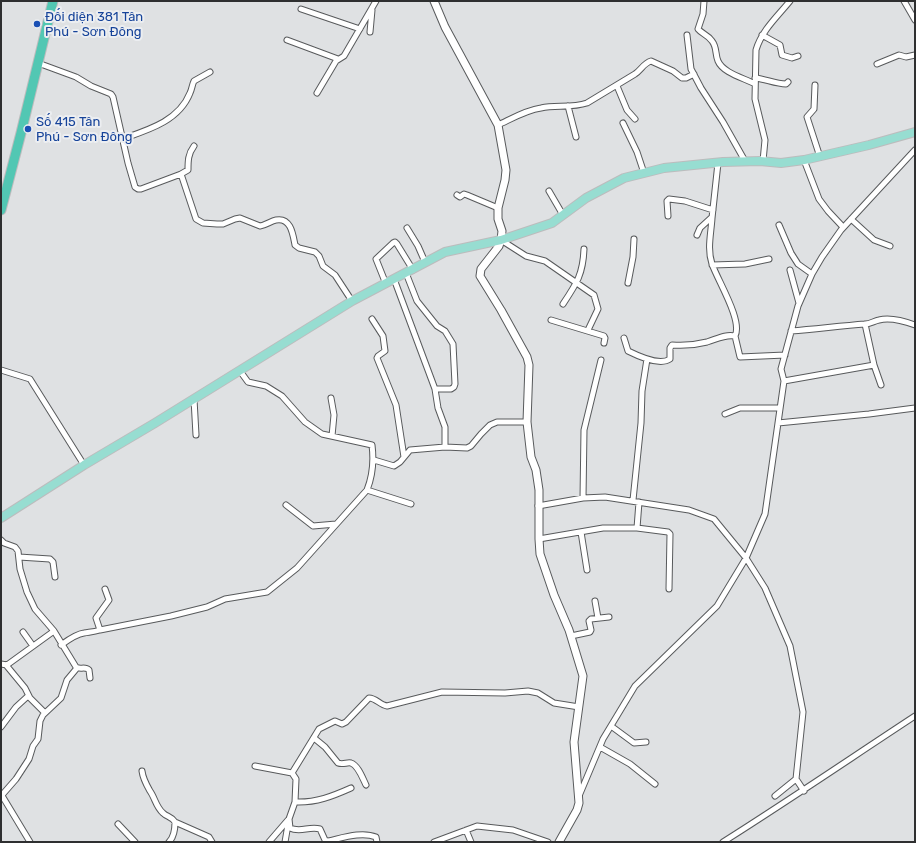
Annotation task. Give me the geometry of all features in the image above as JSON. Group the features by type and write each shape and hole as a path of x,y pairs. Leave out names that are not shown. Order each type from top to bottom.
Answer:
{"highway":[{"path":"1,210 53,1"}],"main road":[{"path":"1,518 84,465 240,371 352,301 445,252 501,240 552,223 586,198 624,178 664,168 745,161 781,163 804,160 869,145 915,132"}],"street":[{"path":"434,1 445,27 498,125 506,170 498,208 498,219 502,231 501,240 499,246 481,269 480,276 527,357 529,374 527,422 531,457 536,470 538,490 538,539 540,554 571,636 583,676 574,742 579,796 577,810 560,842"},
{"path":"704,1 703,14 698,29 700,32 706,34 713,42 717,49 721,67 755,81 764,79 780,84 786,84 788,82"},
{"path":"763,161 765,140 756,106 756,50 762,35 790,1"},
{"path":"370,32 374,2"},
{"path":"905,2 915,20"},
{"path":"301,9 360,29"},
{"path":"317,93 338,59 344,56 372,9"},
{"path":"687,35 690,63 694,74 745,161"},
{"path":"762,35 777,42 780,45 782,55 792,58 798,56"},
{"path":"287,40 338,59"},
{"path":"877,64 899,55 906,57 915,55"},
{"path":"498,125 541,108 579,106 587,103 618,86 640,71 644,64 651,60 673,71 682,78 686,78 694,74"},
{"path":"38,63 65,73 111,94 113,97 130,172 135,187 138,189 181,174 188,170 190,151 194,146"},
{"path":"122,139 166,122 188,98 194,81 210,72"},
{"path":"815,85 814,109 807,117 820,157"},
{"path":"618,86 627,110 635,119"},
{"path":"568,106 576,137"},
{"path":"623,122 644,173"},
{"path":"579,796 600,747 635,686 717,606 746,558 764,514 784,381 781,369 799,303 812,274 822,257 844,227 915,150"},
{"path":"804,160 819,199 828,211 844,227"},
{"path":"718,163 709,256 736,319 738,326 735,336 740,357 785,355"},
{"path":"181,174 196,219 203,223 223,224 240,218 260,226 273,221 283,221 292,229 295,245 299,248 315,252 319,256 323,266 335,275 352,301"},
{"path":"549,190 563,215"},
{"path":"457,195 460,197 464,194 498,208"},
{"path":"668,216 667,201 669,199 685,201 713,210"},
{"path":"697,235 705,223 712,217"},
{"path":"851,219 874,240 890,246"},
{"path":"779,225 788,248 798,264 812,274"},
{"path":"407,228 418,246 425,262"},
{"path":"628,283 633,257 634,239"},
{"path":"501,240 526,256 545,261 594,295 598,309 588,330"},
{"path":"386,284 376,259 395,242 409,271 417,300 437,326 445,331 453,344 454,388 435,389"},
{"path":"563,304 577,283 582,271 584,249"},
{"path":"712,265 745,264 769,259"},
{"path":"790,270 799,303"},
{"path":"394,279 435,389 438,408 445,427 444,447"},
{"path":"372,319 383,336 385,351 377,358 396,405 404,457"},
{"path":"791,331 865,324 887,319 903,321 915,325"},
{"path":"551,320 588,330 605,337 604,343"},
{"path":"865,324 874,365 881,385"},
{"path":"624,338 628,351 647,360 669,360 670,348 672,345 687,346 707,342 726,335 735,336"},
{"path":"583,498 584,430 601,360"},
{"path":"633,500 641,423 642,391 647,360"},
{"path":"784,381 874,365"},
{"path":"1,370 30,379 84,465"},
{"path":"61,645 83,633 95,632 172,616 225,599 268,592 297,568 367,490 371,479 374,460 372,445 322,434 305,422 282,396 266,386 248,382 240,371"},
{"path":"331,398 334,415 332,436"},
{"path":"194,399 196,435"},
{"path":"725,414 740,408 780,408"},
{"path":"778,423 915,408"},
{"path":"374,460 394,466 400,462 410,450 444,447 463,448 471,446 480,434 490,425 497,422 527,422"},
{"path":"367,490 411,504"},
{"path":"538,506 583,498 605,497 633,500 689,510 714,519 746,558 765,588 790,646 803,712 796,780 804,791"},
{"path":"637,528 639,502"},
{"path":"286,505 313,526 336,524"},
{"path":"538,539 603,528 637,528 668,532 670,534 669,589"},
{"path":"581,532 587,570"},
{"path":"1,540 15,546 18,552 20,569 27,592 35,609 54,632 77,668"},
{"path":"19,557 50,559 53,562 55,577"},
{"path":"100,630 96,618 109,600 105,589"},
{"path":"595,602 598,618"},
{"path":"571,636 590,632 589,621 591,619 609,617"},
{"path":"23,632 33,646"},
{"path":"45,713 28,696 25,688 3,665 54,632"},
{"path":"77,668 89,669 90,678"},
{"path":"30,842 2,794 16,778 29,759 33,746 38,739 40,721 43,715 61,698 68,680 77,668"},
{"path":"292,773 319,729 335,721 342,724 346,722 369,698 373,698 387,706 442,692 505,693 528,691 538,693 554,703 579,707"},
{"path":"1,727 16,707 28,696"},
{"path":"723,842 804,791 867,746 915,716"},
{"path":"611,726 634,743 646,742"},
{"path":"314,738 325,747 338,763 354,764 366,785"},
{"path":"600,747 630,764 655,784"},
{"path":"255,766 292,773 296,779 295,802 288,819 285,842"},
{"path":"142,771 144,782 157,807 162,813 172,817 175,822 208,837 212,842"},
{"path":"774,796 796,780"},
{"path":"295,802 319,800 351,788"},
{"path":"269,842 288,819"},
{"path":"288,819 290,828 300,831 316,828 320,829 325,840 328,841 362,835 376,837 377,842"},
{"path":"169,842 174,831 175,822"},
{"path":"118,824 135,842"},
{"path":"434,842 477,826 512,830 548,842"},
{"path":"466,830 471,842"}],"place":[{"name":"Đối diện 381 Tân Phú - Sơn Đông","path":"37,24"},
{"name":"Số 415 Tân Phú - Sơn Đông","path":"28,129"}]}
